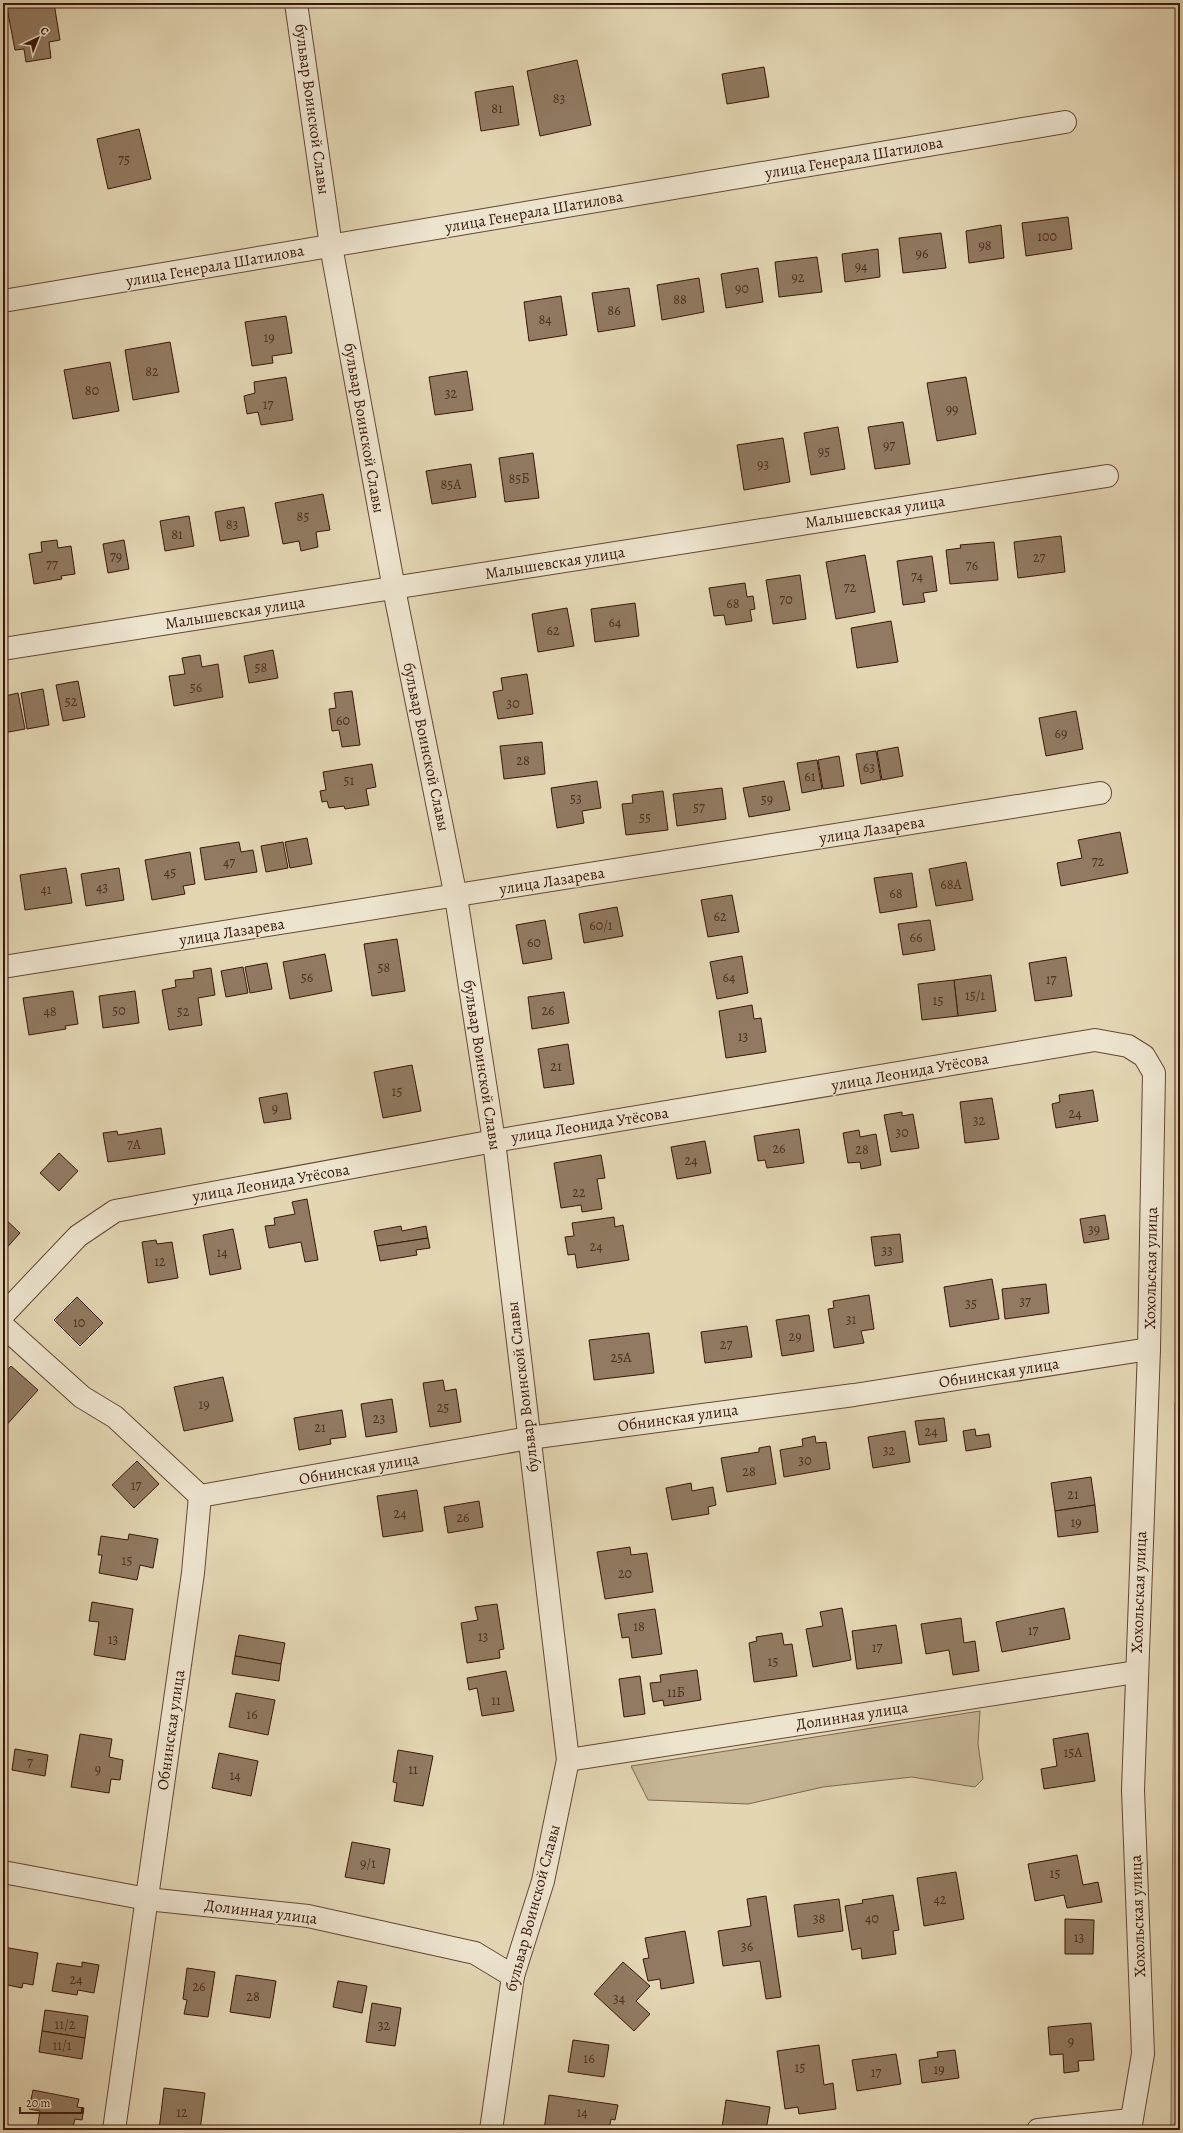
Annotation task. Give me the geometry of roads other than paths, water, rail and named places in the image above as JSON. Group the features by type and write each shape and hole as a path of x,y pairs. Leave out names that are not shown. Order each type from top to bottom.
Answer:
{"street":[{"name":"бульвар Воинской Славы","path":"296,3 332,246 394,589 456,897 494,1141 568,1760 543,1881 512,1976 491,2130"},
{"name":"улица Генерала Шатилова","path":"3,302 1065,122"},
{"name":"Малышевская улица","path":"3,649 394,589 1107,476"},
{"name":"улица Лазарева","path":"3,967 456,897 1100,793"},
{"name":"улица Леонида Утёсова","path":"3,1315 78,1236 115,1211 494,1141 1094,1040 1128,1046 1144,1056"},
{"name":"Хохольская улица","path":"1130,2125 1143,2054 1133,1790 1136,1672 1150,1349 1154,1073 1144,1056"},
{"path":"3,1326 82,1397 115,1417 200,1496"},
{"name":"Обнинская улица","path":"114,2130 193,1573 200,1496 529,1438 854,1395 1150,1349"},
{"name":"Долинная улица","path":"568,1760 1136,1672"},
{"name":"Долинная улица","path":"3,1872 147,1899 308,1916 475,1953 512,1976"},
{"path":"1038,2130 1130,2125"}]}
